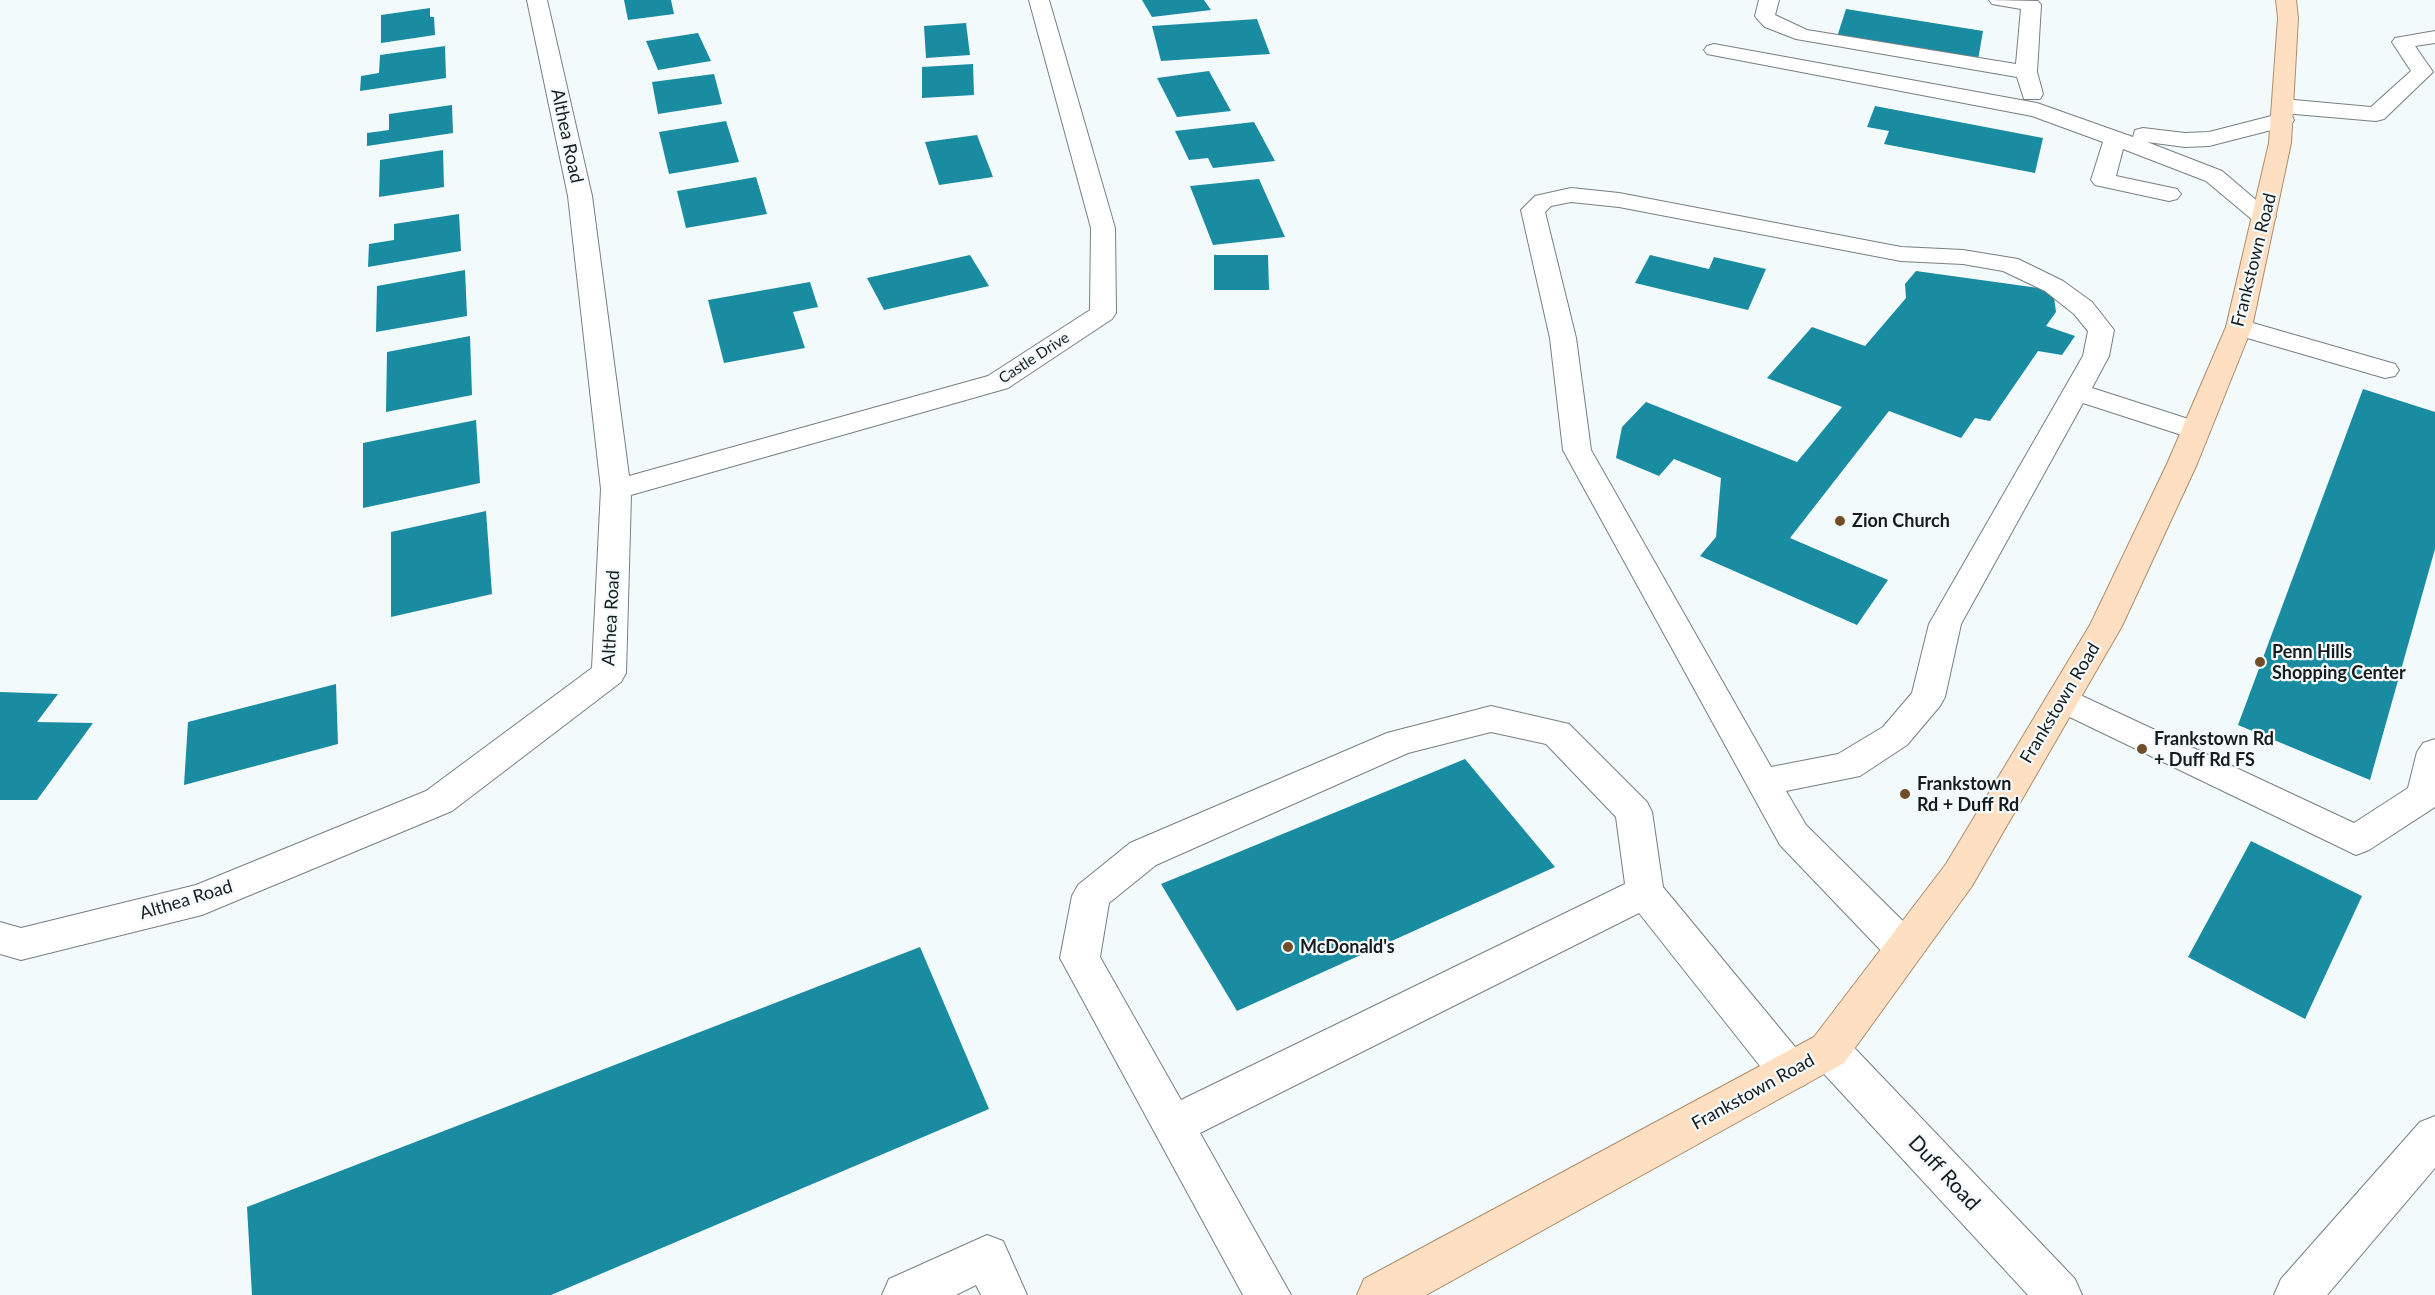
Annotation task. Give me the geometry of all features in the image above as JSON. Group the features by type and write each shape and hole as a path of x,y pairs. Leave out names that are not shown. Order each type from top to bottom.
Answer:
{"main road":[{"name":"Frankstown Road","path":"1380,1295 1829,1050 1959,875 2106,626 2239,327 2264,217 2283,113 2288,18 2286,0"}],"street":[{"name":"Althea Road","path":"0,938 21,944 202,899 439,801 609,674 616,489 580,196 537,0"},
{"name":"Castle Drive","path":"616,489 998,382 1102,313 1103,228 1039,0"},
{"path":"1769,0 1765,16 1772,23 1803,35 2026,72"},
{"path":"1999,0 2031,5 2026,72 2037,110"},
{"path":"2076,123 2185,140 2209,139 2283,113 2376,114 2428,71 2402,42 2435,37"},
{"path":"1714,50 2037,110 2214,176 2264,217"},
{"path":"2115,139 2103,180 2169,194"},
{"path":"1762,782 1847,766 1895,736 1928,697 1945,624 2096,356 2101,330 2083,308 2054,286 2009,264 1963,257 1900,254 1619,200 1571,195 1543,201 1533,210 1563,338 1577,450 1762,782 1793,835 1904,948"},
{"path":"2239,327 2385,370"},
{"path":"2076,392 2194,430"},
{"path":"2063,699 2356,840 2424,796 2435,752"},
{"path":"1268,1295 1080,958 1091,896 1143,854 1399,742 1491,719 1557,733 1634,812 1645,892 1790,1072"},
{"path":"1172,1125 1645,892"},
{"name":"Duff Road","path":"1829,1050 2059,1295"},
{"path":"2297,1295 2435,1136"},
{"path":"905,1295 987,1257 1004,1295"}],"building":[{"path":"624,0 671,0 674,14 628,20"},
{"path":"1142,0 1204,0 1211,10 1152,17"},
{"path":"430,8 430,17 434,17 435,35 381,43 381,15"},
{"path":"1846,9 1983,31 1978,60 1837,37"},
{"path":"1257,19 1270,54 1161,61 1152,26"},
{"path":"966,23 970,55 926,58 924,26"},
{"path":"698,33 711,61 658,70 646,41"},
{"path":"445,46 446,78 360,91 361,76 379,73 380,55"},
{"path":"973,64 974,95 922,98 922,67"},
{"path":"1209,71 1231,111 1177,117 1157,78"},
{"path":"714,74 722,104 658,114 652,82"},
{"path":"452,105 453,133 367,146 367,133 389,130 389,114"},
{"path":"1875,106 2043,138 2035,173 1884,144 1889,131 1867,127"},
{"path":"726,121 739,162 669,174 659,132"},
{"path":"1254,122 1275,161 1213,168 1208,158 1189,160 1175,131"},
{"path":"977,135 993,177 939,185 925,142"},
{"path":"443,150 444,187 379,197 380,160"},
{"path":"756,177 767,214 686,228 677,191"},
{"path":"1259,179 1285,237 1213,245 1190,186"},
{"path":"459,214 461,251 368,267 369,244 394,240 394,224"},
{"path":"970,255 989,286 884,310 867,278"},
{"path":"1214,255 1268,255 1269,290 1214,290"},
{"path":"1650,255 1709,269 1714,257 1766,269 1748,310 1635,283"},
{"path":"465,270 467,316 376,332 377,286"},
{"path":"1916,271 2053,290 2056,312 2046,326 2075,336 2062,355 2038,351 1990,421 1975,418 1961,438 1889,411 1790,538 1888,580 1857,625 1700,556 1716,537 1721,478 1674,459 1659,476 1616,458 1622,427 1646,402 1797,462 1842,407 1767,378 1812,327 1865,346 1906,298 1905,284"},
{"path":"810,282 818,307 793,312 805,348 724,363 708,300"},
{"path":"470,336 472,395 386,412 387,352"},
{"path":"2363,389 2435,412 2435,549 2370,780 2238,725"},
{"path":"476,420 480,483 363,508 363,443"},
{"path":"486,511 492,594 391,617 391,532"},
{"path":"336,684 338,744 184,785 188,722"},
{"path":"0,692 58,694 37,722 93,723 37,800 0,800"},
{"name":"McDonald's","path":"1465,759 1555,867 1237,1011 1161,884"},
{"path":"2251,841 2362,896 2305,1019 2188,957"},
{"path":"920,947 989,1109 551,1295 252,1295 247,1207"}],"place":[{"name":"Zion Church","path":"1840,521"},
{"name":"Penn Hills Shopping Center","path":"2260,662"},
{"name":"Frankstown Rd + Duff Rd FS","path":"2142,749"},
{"name":"Frankstown Rd + Duff Rd","path":"1905,794"},
{"name":"McDonald's","path":"1288,947"}]}
